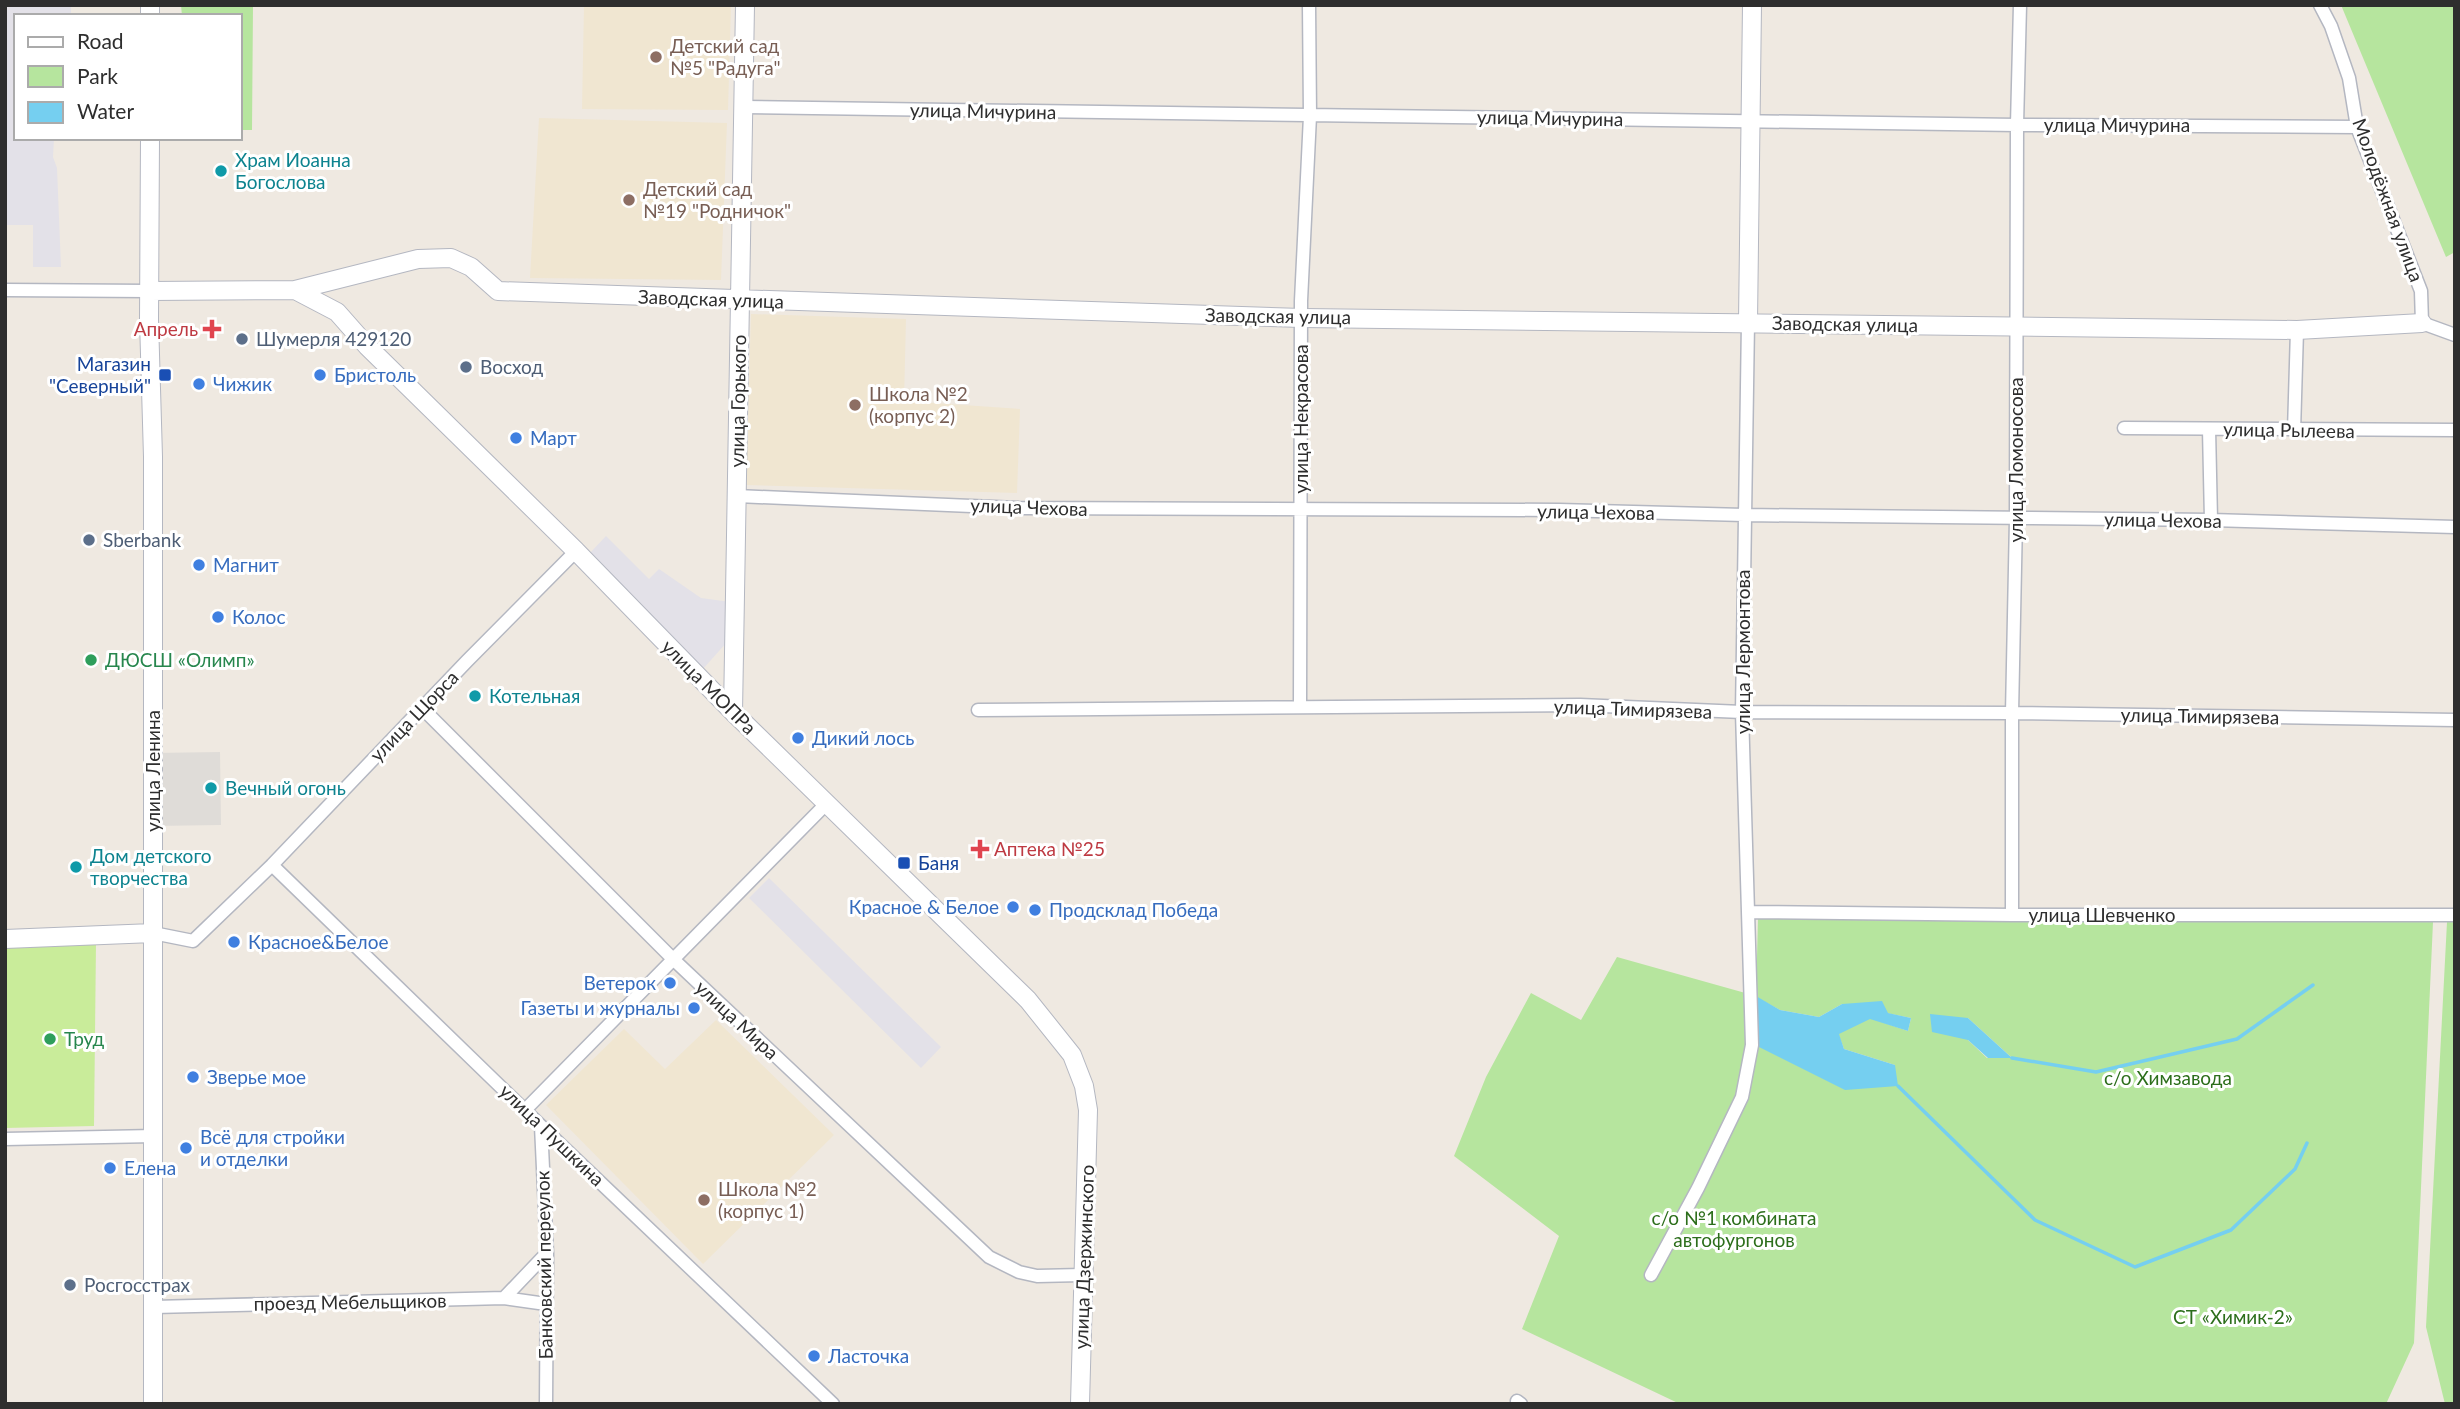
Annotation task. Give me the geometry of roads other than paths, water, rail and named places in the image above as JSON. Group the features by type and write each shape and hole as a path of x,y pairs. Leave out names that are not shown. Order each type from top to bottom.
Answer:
{"street":[{"name":"улица Горького","path":"733,712 745,5"},
{"name":"улица Некрасова","path":"1300,707 1302,318 1310,116 1309,5"},
{"name":"улица Лермонтова","path":"1651,1275 1699,1188 1742,1097 1752,1045 1742,712 1752,5"},
{"name":"улица Ломоносова","path":"2012,915 2017,125 2021,5"},
{"name":"Молодёжная улица","path":"2320,5 2331,26 2349,78 2357,127 2421,291 2421,323"},
{"name":"улица Мичурина","path":"743,107 2017,125 2357,127"},
{"name":"улица Ленина","path":"150,140 149,291 153,457 153,1404"},
{"name":"Заводская улица","path":"149,291 296,290 418,258 451,258 471,267 498,291 739,301 1302,318 2297,330 2421,323"},
{"path":"5,290 149,291"},
{"name":"улица МОПРа","path":"296,290 337,312 376,355 576,551 733,712 1028,1000 1072,1055 1084,1086 1088,1110"},
{"path":"2421,323 2455,335"},
{"path":"2294,431 2297,330"},
{"name":"улица Рылеева","path":"2124,428 2455,430"},
{"path":"2208,429 2211,520"},
{"name":"улица Чехова","path":"737,496 1019,508 1559,510 1744,515 2211,520 2455,527"},
{"name":"улица Щорса","path":"153,933 193,942 272,865 576,551"},
{"name":"улица Тимирязева","path":"978,710 1580,705 1742,712 2455,720"},
{"name":"улица Мира","path":"422,708 674,960 989,1257 1019,1272 1037,1276 1083,1275"},
{"path":"525,1110 827,804"},
{"name":"улица Пушкина","path":"272,865 833,1404"},
{"name":"улица Шевченко","path":"1749,912 2455,915"},
{"path":"5,939 153,933"},
{"name":"улица Дзержинского","path":"1080,1404 1088,1110"},
{"name":"Банковский переулок","path":"541,1126 547,1253 546,1404"},
{"path":"5,1139 154,1136"},
{"path":"504,1298 547,1253"},
{"name":"проезд Мебельщиков","path":"154,1307 504,1298 546,1304"}],"water":[{"path":"1756,996 1780,1010 1819,1017 1842,1004 1882,1001 1888,1013 1911,1018 1908,1031 1870,1019 1839,1034 1844,1049 1895,1065 1898,1086 1845,1090 1757,1046"},
{"path":"1930,1014 1968,1018 2012,1058 1988,1058 1968,1040 1932,1032"}],"waterway":[{"path":"2012,1058 2096,1072 2237,1039 2313,985"},
{"path":"1898,1086 2035,1220 2135,1267 2231,1230 2295,1169 2307,1143"}],"place":[{"name":"Детский сад №5 \"Радуга\"","path":"656,57"},
{"name":"Храм Иоанна Богослова","path":"221,171"},
{"name":"Детский сад №19 \"Родничок\"","path":"629,200"},
{"name":"Апрель","path":"212,329"},
{"name":"Шумерля 429120","path":"242,339"},
{"name":"Восход","path":"466,367"},
{"name":"Магазин \"Северный\"","path":"165,375"},
{"name":"Бристоль","path":"320,375"},
{"name":"Чижик","path":"199,384"},
{"name":"Школа №2 (корпус 2)","path":"855,405"},
{"name":"Март","path":"516,438"},
{"name":"Sberbank","path":"89,540"},
{"name":"Магнит","path":"199,565"},
{"name":"Колос","path":"218,617"},
{"name":"ДЮСШ «Олимп»","path":"91,660"},
{"name":"Котельная","path":"475,696"},
{"name":"Дикий лось","path":"798,738"},
{"name":"Вечный огонь","path":"211,788"},
{"name":"Аптека №25","path":"980,849"},
{"name":"Баня","path":"904,863"},
{"name":"Дом детского творчества","path":"76,867"},
{"name":"Красное & Белое","path":"1013,907"},
{"name":"Продсклад Победа","path":"1035,910"},
{"name":"Красное&Белое","path":"234,942"},
{"name":"Ветерок","path":"670,983"},
{"name":"Газеты и журналы","path":"694,1008"},
{"name":"Труд","path":"50,1039"},
{"name":"Зверье мое","path":"193,1077"},
{"name":"Всё для стройки и отделки","path":"186,1148"},
{"name":"Елена","path":"110,1168"},
{"name":"Школа №2 (корпус 1)","path":"704,1200"},
{"name":"Росгосстрах","path":"70,1285"},
{"name":"Ласточка","path":"814,1356"}],"park label":[{"name":"с/о Химзавода","path":"2168,1078"},
{"name":"с/о №1 комбината автофургонов","path":"1734,1229"},
{"name":"СТ «Химик-2»","path":"2233,1317"}]}
